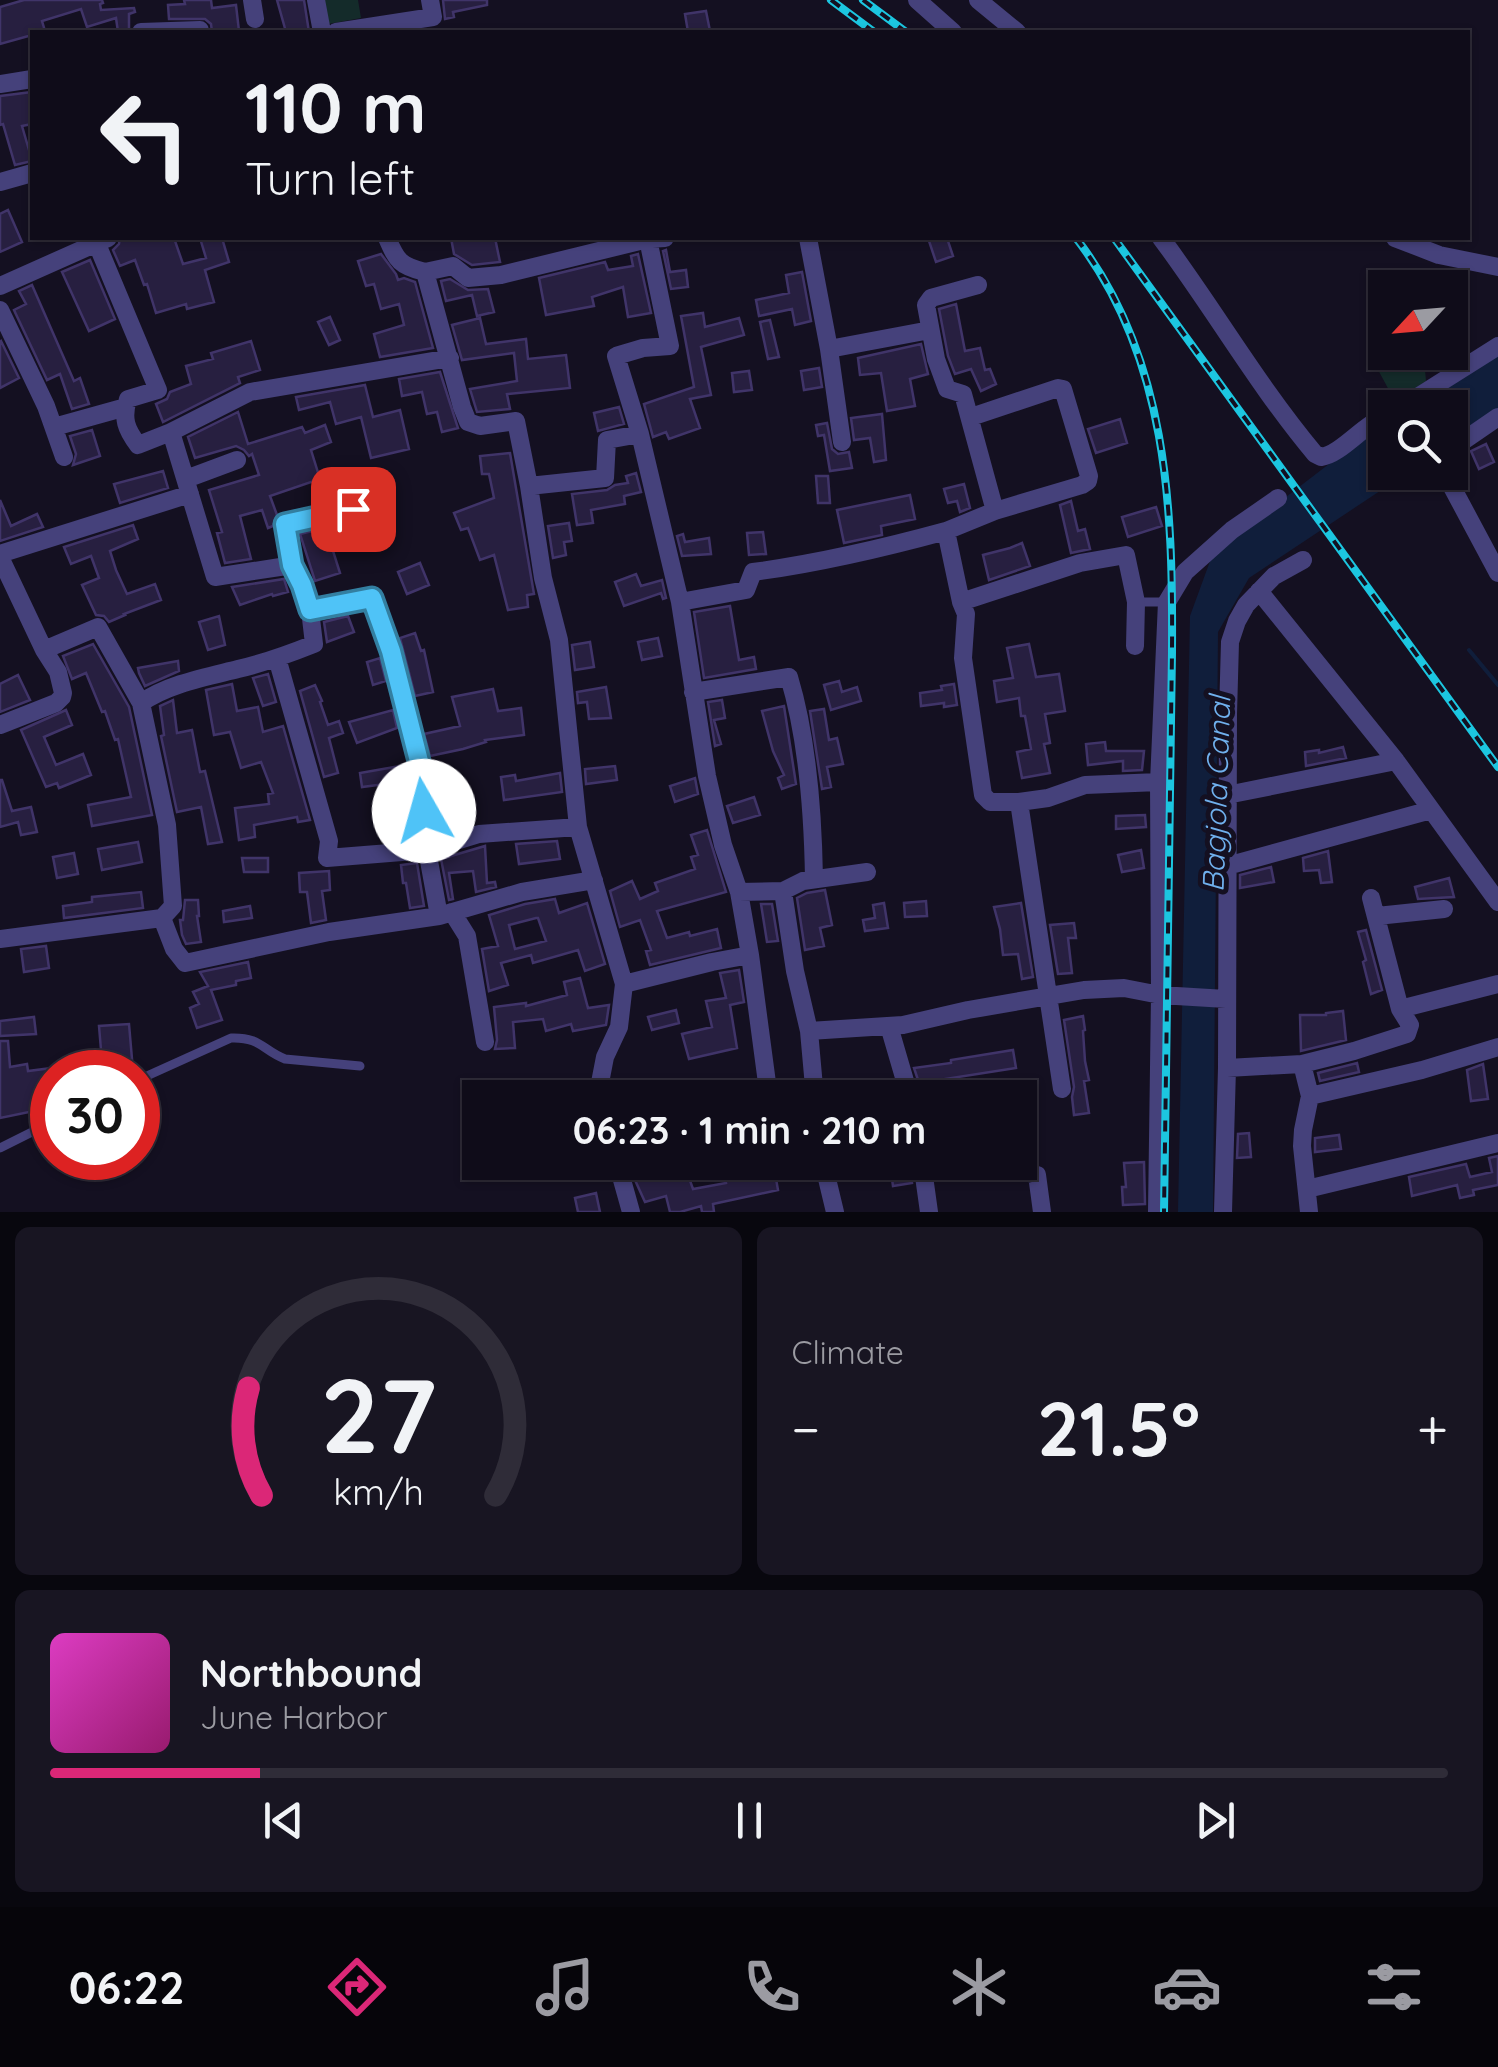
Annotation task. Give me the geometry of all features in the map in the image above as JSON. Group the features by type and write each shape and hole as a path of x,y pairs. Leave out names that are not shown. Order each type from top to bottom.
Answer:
{"street":[{"path":"316,0 322,30"},
{"path":"917,0 951,30"},
{"path":"978,0 1015,30"},
{"path":"349,30 433,17"},
{"path":"0,84 30,79"},
{"path":"0,182 30,174"},
{"path":"0,286 102,240 158,390 128,399 126,428 138,445 250,392 450,358"},
{"path":"388,240 396,258 406,267 425,272 453,266 468,278 501,275 640,240"},
{"path":"648,240 670,346 616,356 640,434 680,602 706,776 722,844 739,892 767,1080"},
{"path":"808,240 842,442"},
{"path":"1163,240 1236,350 1309,447 1321,457 1333,454 1368,424"},
{"path":"1401,240 1498,267"},
{"path":"425,272 468,422 480,426 516,421 530,486 542,578 559,640 578,827 624,984 618,1028 605,1056 600,1080"},
{"path":"978,285 932,298 926,305 936,358 947,389 963,394 996,511"},
{"path":"0,310 46,406 64,457"},
{"path":"829,349 930,330"},
{"path":"1428,390 1498,346"},
{"path":"680,602 746,590 753,572 878,550 946,531 1088,481 1064,389 971,417"},
{"path":"54,427 126,407"},
{"path":"1468,438 1498,417"},
{"path":"171,432 215,577 292,565"},
{"path":"530,486 605,478 607,440 640,434"},
{"path":"0,725 62,698 58,672 0,556 188,486 237,460"},
{"path":"1454,490 1498,574"},
{"path":"1157,1212 1159,782 1168,602 1185,572 1232,530 1278,498"},
{"path":"140,704 207,676 314,644 310,610 292,565 285,524 386,502"},
{"path":"946,531 966,614 963,658 983,794 990,802 1019,802 1085,786 1159,782"},
{"path":"961,602 1080,564 1126,555 1136,602 1134,646"},
{"path":"1223,1212 1228,1068 1224,999 1230,642 1246,605 1274,576 1303,560"},
{"path":"1259,591 1396,761 1498,902"},
{"path":"310,610 372,598 391,651 422,773 427,850 446,914 467,936 486,1042"},
{"path":"0,939 162,918 174,906 167,824 140,704 98,626 44,650"},
{"path":"277,658 328,840 328,858 427,850 480,834 578,827"},
{"path":"694,692 789,677 797,702 814,833 814,880"},
{"path":"1228,795 1396,761"},
{"path":"1019,802 1062,1090"},
{"path":"1227,866 1431,810"},
{"path":"739,892 783,891 803,881 866,872"},
{"path":"162,918 174,949 185,963 329,932 446,914 522,892 594,880"},
{"path":"783,891 809,1031 813,1080"},
{"path":"1228,1068 1302,1064 1407,1034 1410,1025 1400,1009 1374,907 1444,910"},
{"path":"624,984 750,956"},
{"path":"1400,1009 1498,984"},
{"path":"809,1031 889,1026 1084,990 1124,988 1160,995 1224,999"},
{"path":"889,1026 905,1080"},
{"path":"1310,1096 1498,1048"},
{"path":"1302,1064 1310,1096 1302,1130 1309,1212"},
{"path":"1308,1189 1498,1143"},
{"path":"1037,1176 1042,1212"},
{"path":"621,1180 630,1212"},
{"path":"827,1180 835,1212"},
{"path":"925,1180 929,1212"}],"lane":[{"path":"1136,602 1168,602"},
{"path":"160,1070 230,1038 245,1038 286,1059 360,1066"},
{"path":"0,1148 30,1133"}],"green space":[{"path":"324,0 358,0 361,18 328,24"},
{"path":"1378,370 1425,370 1426,381 1413,390 1389,390"}],"water":[{"path":"1498,342 1498,412 1468,432 1468,390 1429,390 1458,370 1468,370 1468,363"},
{"name":"Bagjola Canal","path":"1368,434 1368,490 1381,490 1249,578 1218,632 1213,1212 1178,1212 1190,616 1213,553"}],"building":[{"path":"24,0 102,0 101,10 134,8 135,12 129,14 129,30 118,30 116,18 87,27 81,9 42,21 45,30 30,30 30,36 0,44 0,7"},
{"path":"184,0 211,0 212,8 236,5 239,30 212,30 205,19 169,19 168,5 185,4"},
{"path":"277,0 304,0 309,30 285,30"},
{"path":"443,0 487,0 487,5 453,12 454,17 445,19"},
{"path":"706,11 710,30 688,30 685,14"},
{"path":"30,92 30,124 22,126 30,161 15,165 3,124 0,125 0,96"},
{"path":"8,210 22,242 0,252 0,214"},
{"path":"120,240 175,240 183,264 206,258 201,240 223,240 229,262 205,270 214,302 187,309 186,304 156,313 135,260 120,266 113,250"},
{"path":"451,240 495,240 500,262 472,265 454,254"},
{"path":"929,240 948,240 953,256 936,262"},
{"path":"666,250 670,272 686,270 688,287 671,289 663,251"},
{"path":"381,254 398,280 415,282 433,348 380,357 374,334 404,325 399,304 381,309 374,284 366,286 358,261"},
{"path":"638,254 651,313 628,317 623,287 592,297 594,306 546,315 539,278 605,262 608,270 633,266 631,256"},
{"path":"90,260 115,319 89,331 62,272"},
{"path":"802,272 811,321 795,325 792,309 759,316 756,300 789,293 786,275"},
{"path":"450,279 468,290 488,289 494,312 477,316 472,295 446,301 441,281"},
{"path":"32,285 74,381 80,378 89,404 72,409 60,374 47,380 14,310 26,304 19,291"},
{"path":"956,304 965,351 980,348 985,370 990,369 996,384 981,391 971,369 955,374 948,356 939,309"},
{"path":"703,313 705,327 739,318 744,335 701,347 711,395 690,399 700,428 669,439 666,432 653,437 644,404 694,387 681,316"},
{"path":"330,317 340,340 329,345 318,322"},
{"path":"480,318 486,344 526,339 528,359 566,355 570,388 507,394 510,409 477,412 470,389 517,381 514,353 462,360 452,325"},
{"path":"770,320 779,357 768,359 760,322"},
{"path":"251,341 260,370 238,377 240,383 163,422 156,404 167,399 170,392 191,384 186,366 213,359 211,353"},
{"path":"0,342 19,378 0,388"},
{"path":"921,344 928,374 910,379 915,406 887,411 881,373 860,375 858,358"},
{"path":"819,368 822,387 804,390 801,371"},
{"path":"749,371 752,390 734,392 732,373"},
{"path":"440,372 458,428 442,432 437,412 427,414 422,392 402,396 399,379"},
{"path":"365,385 373,417 400,410 409,449 371,458 361,417 336,424 330,402 299,410 296,397"},
{"path":"619,407 624,424 598,431 594,413"},
{"path":"238,412 248,444 302,427 305,433 325,425 331,442 311,450 320,479 270,496 277,515 273,526 268,528 262,510 240,516 251,559 225,563 217,533 222,532 209,490 259,475 252,454 249,456 236,446 195,458 188,437"},
{"path":"882,414 886,460 874,462 870,438 854,440 851,418"},
{"path":"1120,419 1127,443 1096,453 1088,429"},
{"path":"827,423 832,449 838,454 849,452 852,468 830,471 824,435 818,436 816,425"},
{"path":"92,430 100,456 73,465 76,454 70,436"},
{"path":"1486,444 1494,462 1479,469 1471,451"},
{"path":"510,453 534,594 527,595 528,607 508,610 494,555 480,560 468,528 461,530 454,513 494,498 489,474 482,474 480,456"},
{"path":"163,471 168,488 120,503 114,484"},
{"path":"636,473 641,492 624,496 625,504 591,510 593,523 577,525 572,494 607,490 628,483 626,476"},
{"path":"816,476 828,476 830,503 818,503"},
{"path":"964,484 970,508 960,512 957,501 948,503 944,489"},
{"path":"910,495 915,519 881,526 882,535 844,543 837,510"},
{"path":"0,500 11,526 37,514 43,527 0,541"},
{"path":"1071,501 1078,531 1085,529 1090,549 1071,553 1060,505"},
{"path":"1156,507 1162,526 1128,537 1122,517"},
{"path":"378,520 383,538 333,551 340,573 315,581 300,534"},
{"path":"569,523 572,541 564,542 566,555 553,558 548,526"},
{"path":"133,525 138,539 110,551 116,570 127,594 155,584 161,600 109,622 96,615 82,585 99,578 91,556 71,564 64,547"},
{"path":"763,532 766,554 749,555 747,533"},
{"path":"683,534 685,542 709,538 711,554 682,556 677,536"},
{"path":"1022,543 1030,566 989,580 983,555"},
{"path":"420,563 429,585 407,594 398,572"},
{"path":"636,574 641,586 662,580 666,598 661,593 624,606 615,582"},
{"path":"284,579 288,592 240,605 232,587"},
{"path":"730,606 739,660 754,657 756,669 704,678 694,612"},
{"path":"219,616 225,645 208,650 199,622"},
{"path":"348,616 354,632 327,642 324,622"},
{"path":"415,633 421,651 424,650 433,692 415,696 400,638"},
{"path":"658,638 662,656 642,660 638,642"},
{"path":"590,642 594,667 575,670 572,645"},
{"path":"93,644 129,707 152,815 92,826 88,805 131,797 118,739 115,740 105,711 102,712 86,673 72,679 63,656"},
{"path":"1029,644 1036,677 1059,674 1065,711 1045,714 1050,743 1044,744 1050,773 1022,778 1017,752 1031,749 1025,716 1021,716 1019,698 997,702 994,681 1013,678 1007,648"},
{"path":"380,658 386,681 373,685 367,662"},
{"path":"178,661 179,671 145,686 138,668"},
{"path":"268,674 276,702 263,706 253,678"},
{"path":"18,675 30,700 0,712 0,684"},
{"path":"839,681 842,692 857,687 861,701 831,710 824,685"},
{"path":"232,684 237,711 258,707 263,732 283,726 310,820 298,822 297,817 254,825 255,837 239,840 235,808 269,804 268,794 273,793 261,762 241,768 230,732 214,735 206,690"},
{"path":"954,684 957,705 921,706 920,693"},
{"path":"315,685 328,725 339,721 343,733 329,738 338,773 324,777 300,691"},
{"path":"606,687 611,718 589,719 587,702 578,703 577,692"},
{"path":"493,689 498,711 521,708 524,735 485,740 430,756 424,734 460,726 452,697"},
{"path":"173,700 177,733 192,730 200,772 205,771 222,842 208,844 201,807 177,812 161,736 164,735 160,706"},
{"path":"722,700 725,718 714,720 721,744 715,746 708,702"},
{"path":"784,706 796,784 782,789 778,778 784,775 762,711"},
{"path":"824,709 829,740 837,738 843,764 827,767 831,787 822,789 810,711"},
{"path":"66,710 72,725 44,737 56,765 83,754 91,775 59,788 57,783 46,787 21,730"},
{"path":"393,710 397,728 357,743 349,722"},
{"path":"1105,742 1106,751 1144,751 1142,770 1123,771 1123,761 1088,765 1086,744"},
{"path":"1343,747 1346,758 1306,766 1305,752"},
{"path":"406,765 409,781 362,787 360,773"},
{"path":"615,766 617,780 586,784 585,769"},
{"path":"560,773 562,792 504,800 501,777 515,775 516,781"},
{"path":"695,778 698,794 675,802 670,786"},
{"path":"0,780 12,811 31,807 37,832 21,835 18,822 0,827"},
{"path":"754,797 760,815 733,823 727,806"},
{"path":"1145,815 1146,827 1116,829 1116,816"},
{"path":"707,830 726,892 657,911 667,938 717,929 721,948 650,965 646,951 651,950 640,920 620,927 610,891 632,881 640,899 658,891 655,883 695,869 691,857 698,855 691,835"},
{"path":"557,841 560,859 519,864 516,844"},
{"path":"138,842 142,862 102,870 98,849"},
{"path":"485,846 487,883 495,882 496,887 476,892 473,871 449,873 453,899 449,900 441,859"},
{"path":"1141,850 1144,868 1122,872 1118,855"},
{"path":"1328,851 1332,882 1321,883 1319,870 1304,871 1303,858"},
{"path":"74,853 78,874 57,878 53,857"},
{"path":"242,858 268,858 268,872 244,872"},
{"path":"417,863 424,906 410,908 401,865"},
{"path":"1271,867 1274,882 1240,888 1240,875"},
{"path":"329,871 330,890 322,891 326,920 311,923 307,892 300,892 299,873"},
{"path":"1449,878 1454,897 1418,899 1415,887"},
{"path":"825,890 832,925 820,928 824,946 805,950 797,898"},
{"path":"141,892 143,908 64,918 63,906 92,902 92,897"},
{"path":"555,899 559,913 587,903 605,964 585,971 578,950 533,963 531,955 501,963 508,985 489,991 482,949 498,946 489,915","holes":["538,918 546,941 515,949 509,925"]},
{"path":"185,900 198,900 201,942 186,944 182,935 180,920"},
{"path":"926,901 927,916 905,917 904,903"},
{"path":"884,903 888,928 865,931 863,920 875,918 873,905"},
{"path":"1021,903 1033,977 1022,979 1018,954 1003,955 994,907"},
{"path":"761,904 772,904 778,941 767,942"},
{"path":"250,906 252,918 224,922 223,911"},
{"path":"1074,923 1076,938 1068,938 1072,973 1058,974 1050,925"},
{"path":"1366,930 1382,990 1371,994 1358,932"},
{"path":"46,946 49,968 24,972 21,949"},
{"path":"248,962 251,978 211,990 222,1020 197,1028 190,1008 199,1004 193,992 208,986 200,972"},
{"path":"739,970 744,1002 730,1005 737,1048 689,1059 682,1034 712,1027 706,1001 726,998 720,973"},
{"path":"580,978 588,1008 609,1005 606,1025 573,1031 571,1024 546,1031 543,1019 513,1022 515,1048 495,1049 494,1007 526,1006 567,995 564,982"},
{"path":"676,1010 679,1023 652,1030 648,1017"},
{"path":"1343,1011 1346,1040 1301,1051 1300,1015"},
{"path":"1083,1016 1089,1080 1084,1081 1089,1113 1074,1115 1064,1020"},
{"path":"34,1017 36,1034 0,1036 0,1021"},
{"path":"129,1024 131,1050 101,1050 99,1026"},
{"path":"0,1041 8,1041 10,1067 27,1064 30,1071 30,1112 0,1118"},
{"path":"1013,1050 1016,1068 918,1080 914,1068"},
{"path":"1357,1063 1359,1072 1320,1081 1318,1073"},
{"path":"1483,1064 1488,1099 1471,1101 1467,1070"},
{"path":"1249,1133 1251,1157 1237,1158 1238,1134"},
{"path":"1339,1135 1341,1149 1315,1152 1315,1138"},
{"path":"1498,1156 1498,1185 1473,1190 1474,1195 1460,1198 1457,1185 1412,1196 1409,1177 1466,1164 1470,1177 1492,1172 1489,1158"},
{"path":"1144,1162 1145,1204 1123,1205 1124,1163"},
{"path":"635,1180 690,1180 693,1189 726,1183 725,1180 776,1180 778,1190 713,1204 714,1212 702,1212 701,1206 670,1212 666,1196 645,1202"},
{"path":"892,1180 912,1180 912,1183 893,1186"},
{"path":"596,1193 600,1212 578,1212 575,1198"}],"waterway":[{"path":"1469,650 1498,685"}],"railway":[{"path":"831,0 871,30"},
{"path":"863,0 903,30"},
{"path":"1077,240 1107,284 1130,333 1147,383 1166,489 1172,652 1164,1212"},
{"path":"1115,240 1498,767"}],"route":[{"path":"353,509 285,524 292,565 310,610 372,598 391,651 422,773 424,811"}]}
